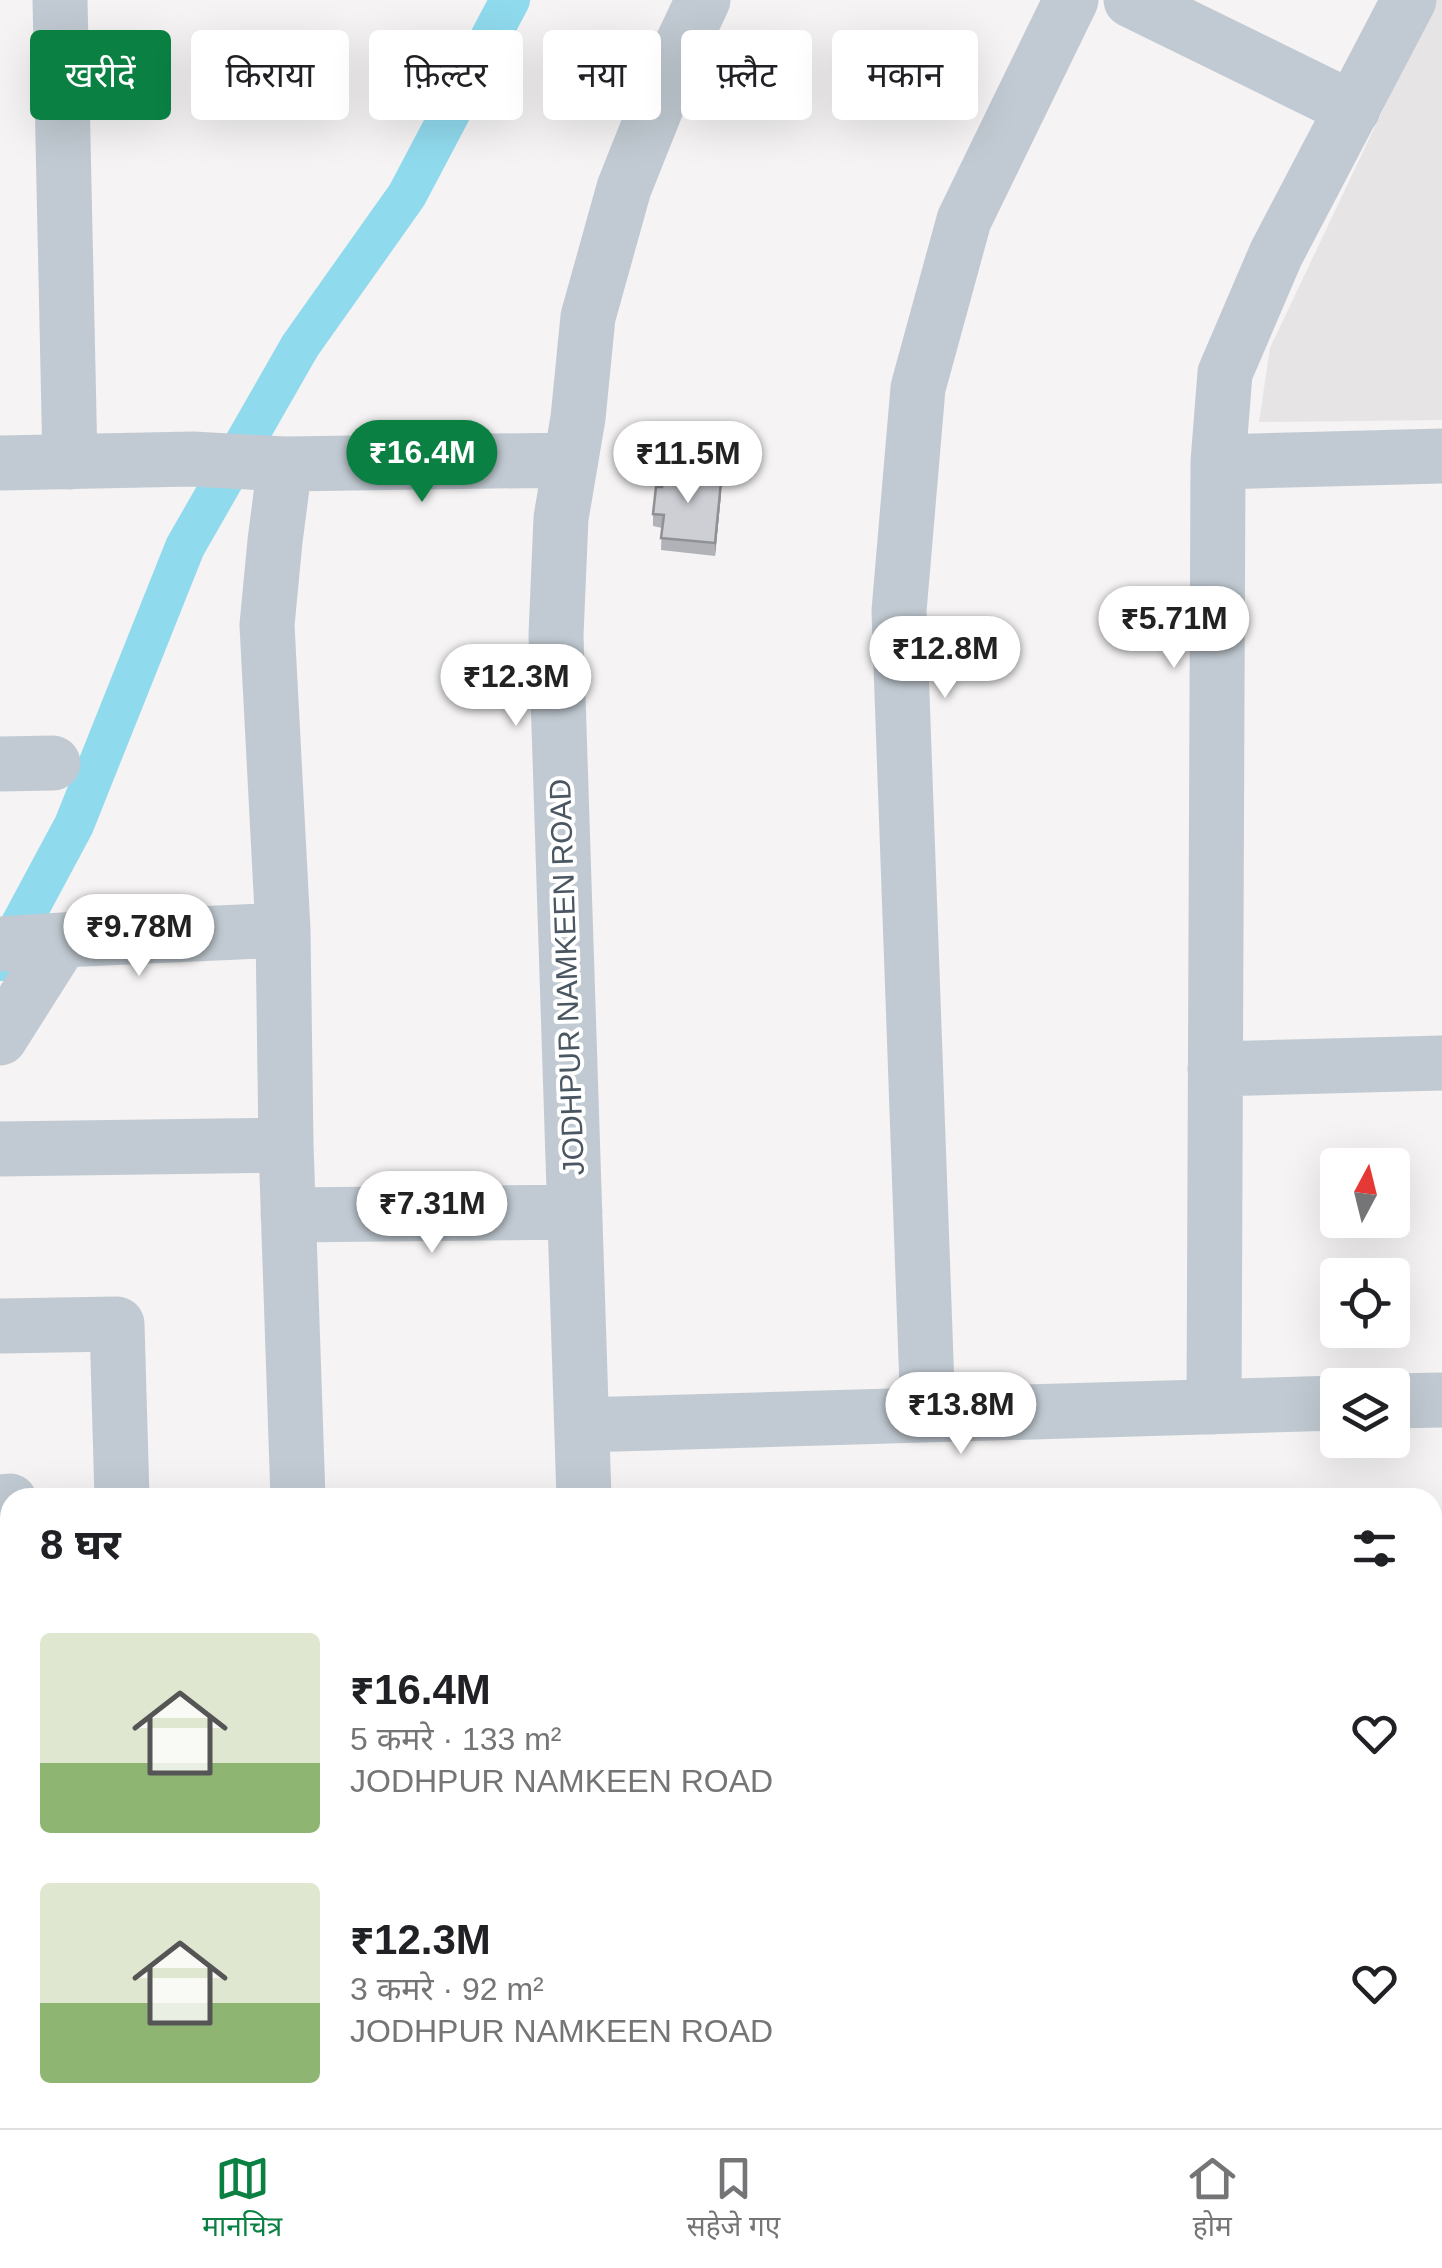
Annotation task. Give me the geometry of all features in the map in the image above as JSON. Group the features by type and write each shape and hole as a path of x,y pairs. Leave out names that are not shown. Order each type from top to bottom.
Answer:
{"street":[{"path":"60,0 70,462"},
{"name":"JODHPUR NAMKEEN ROAD","path":"584,1488 556,635 561,518 588,317 624,188 703,0"},
{"path":"928,1415 899,610 918,388 964,220 1071,0"},
{"path":"1131,0 1352,108"},
{"path":"1214,1407 1218,462 1225,373 1276,254 1410,0"},
{"path":"1218,462 1442,456"},
{"path":"0,463 571,460"},
{"path":"280,464 267,626 283,930 298,1488"},
{"path":"0,1038 31,942 283,930"},
{"path":"1215,1069 1442,1062"},
{"path":"0,1149 286,1144"},
{"path":"288,1215 575,1212"},
{"path":"0,1326 117,1324 122,1488"},
{"path":"1410,1401 1442,1400"},
{"path":"582,1425 1320,1404"}],"shaded area":[{"path":"1435,0 1442,0 1442,420 1259,422 1270,348"}],"building":[{"path":"664,467 696,470 696,479 721,482 715,543 661,538 664,515 653,514 656,487 662,487"}],"waterway":[{"path":"1,961 74,825 185,547 300,346 407,195 510,0"}]}
